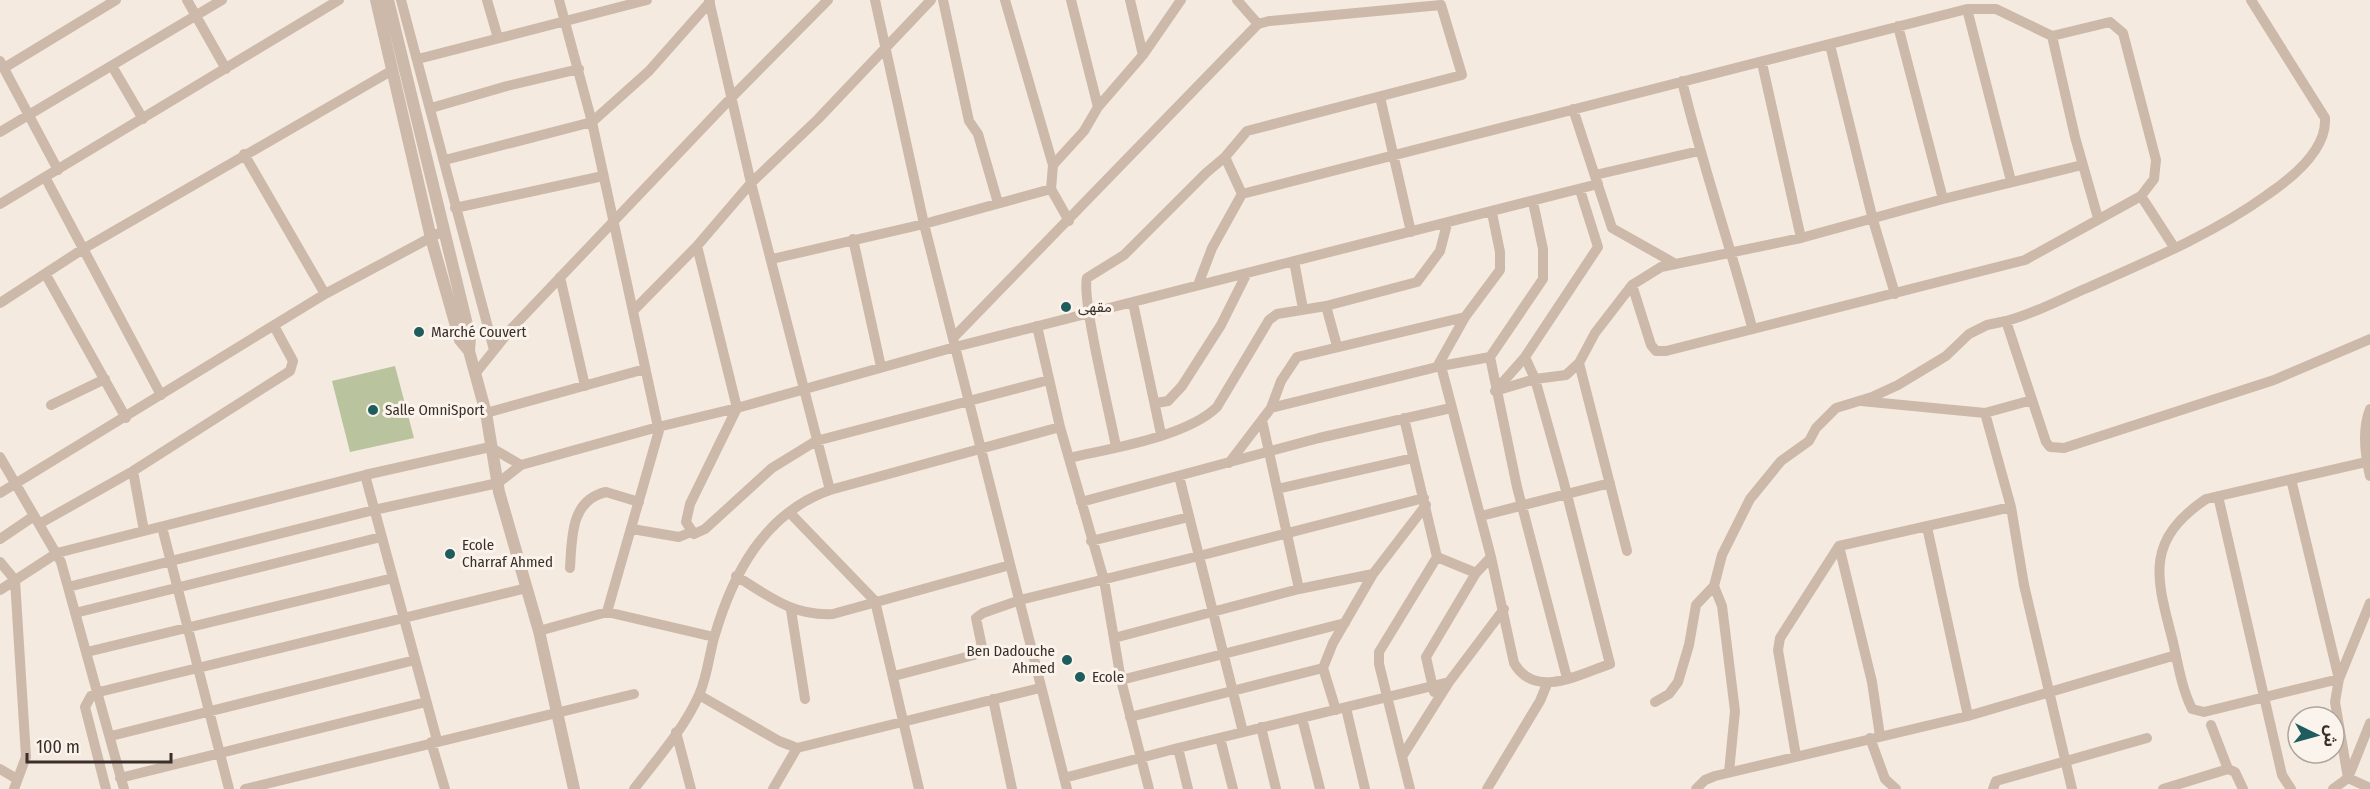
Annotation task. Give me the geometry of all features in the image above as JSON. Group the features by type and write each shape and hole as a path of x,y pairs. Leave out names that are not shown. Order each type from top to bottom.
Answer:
{"street":[{"path":"58,170 2,64 116,0"},
{"path":"187,0 226,69"},
{"path":"0,132 222,0"},
{"path":"0,204 339,0"},
{"path":"376,0 391,71 443,231 469,330 469,351 486,413 490,447 498,483 539,631 574,789"},
{"path":"388,0 423,173 431,238 460,340 469,351"},
{"path":"401,0 494,350"},
{"path":"487,0 498,38"},
{"path":"559,0 592,122 659,427 607,612"},
{"path":"418,59 644,0"},
{"path":"475,374 560,277 828,0"},
{"path":"875,0 924,224 967,401 1067,789"},
{"path":"633,311 697,246 751,183 931,0"},
{"path":"943,0 969,121 978,135 998,203"},
{"path":"1005,0 1053,165 1051,189 1069,221"},
{"path":"1071,0 1098,107"},
{"path":"1130,0 1143,55"},
{"path":"1053,165 1084,131 1098,107 1143,55 1181,0"},
{"path":"1874,401 1934,364 1978,329 2046,306 2174,247 2268,195 2307,160 2326,131 2325,118 2251,0"},
{"path":"709,1 751,183 806,388 816,441 830,490"},
{"path":"445,160 592,122 649,71 709,1"},
{"path":"1242,2 1258,24"},
{"path":"954,342 1258,24 1269,21 1442,5 1462,75 1254,128 1242,136 1225,157 1124,255 1087,278 1090,312 1116,447"},
{"path":"1967,9 2011,181"},
{"path":"1198,285 1212,248 1242,194 1967,9 1996,9 2052,36 2110,22 2123,33 2156,160 2154,179 2141,196 2025,260 1895,294 1752,327 1666,351 1656,351 1651,345 1632,285"},
{"path":"1898,27 1943,199"},
{"path":"2052,36 2082,165 2098,218"},
{"path":"1830,45 1873,220 1895,294"},
{"path":"1762,63 1801,238"},
{"path":"112,66 143,119"},
{"path":"431,108 507,86 579,69"},
{"path":"0,303 46,275 82,249 391,71"},
{"path":"1682,81 1699,151 1732,252 1752,327"},
{"path":"1380,97 1411,232"},
{"path":"1573,110 1612,228 1674,263"},
{"path":"68,587 374,510 498,483 521,465 737,408 881,367 954,342 1037,326 1133,303 1492,213 1580,190 1597,180 1699,151"},
{"path":"244,154 325,294"},
{"path":"1225,157 1242,194"},
{"path":"1495,391 1535,379 1560,377 1579,363 1595,333 1632,285 1645,275 1674,263 1801,238 2011,181 2082,165"},
{"path":"455,208 603,176"},
{"path":"45,177 161,395"},
{"path":"772,259 924,224 1051,189"},
{"path":"1580,190 1598,247"},
{"path":"2141,196 2174,247"},
{"path":"1533,202 1543,249 1543,279 1490,357 1495,391 1522,505 1568,678"},
{"path":"1492,213 1501,257 1500,270 1465,317 1439,366 1481,516 1514,663 1518,670 1531,679 1547,684 1610,664 1535,379 1525,357"},
{"path":"1069,458 1182,429 1208,416 1217,407 1269,320 1276,314 1326,306 1417,282 1440,251 1447,224"},
{"path":"1495,391 1525,357 1612,228"},
{"path":"0,493 126,418 325,294 443,231"},
{"path":"853,239 881,367"},
{"path":"691,532 687,522 690,504 737,408 697,246"},
{"path":"1294,261 1303,309"},
{"path":"1156,403 1168,401 1182,386 1233,305 1246,273"},
{"path":"46,275 126,418"},
{"path":"560,277 585,386"},
{"path":"1133,303 1161,434"},
{"path":"1326,306 1337,346"},
{"path":"1229,463 1271,408 1281,381 1297,357 1465,317"},
{"path":"2006,321 2046,442 2050,447 2064,448 2274,380 2370,339"},
{"path":"0,539 133,471 290,371 293,361 274,326"},
{"path":"1037,326 1048,380 1090,541 1104,580 1121,680 1149,789"},
{"path":"1271,408 1439,366 1490,357"},
{"path":"1579,363 1627,551"},
{"path":"486,413 645,369"},
{"path":"51,405 105,379"},
{"path":"632,529 679,537 691,532 698,533 772,468 816,441 1048,380"},
{"path":"1655,702 1669,694 1678,682 1689,645 1696,605 1714,586 1722,555 1757,489 1781,461 1809,441 1826,416 1836,408 1857,400 1944,407 1985,413 2032,400"},
{"path":"1081,501 1270,451 1451,408"},
{"path":"2370,409 2366,420 2370,476"},
{"path":"1985,413 2011,507 2024,585 2072,789"},
{"path":"1404,418 1437,557 1379,652 1379,664 1410,789"},
{"path":"1262,420 1299,589"},
{"path":"634,789 676,732 699,695 714,637 736,576 751,551 790,513 807,499 830,490 1060,427"},
{"path":"0,590 57,553 365,475 490,447 521,465"},
{"path":"0,457 57,553 99,692 122,784 220,752 426,702"},
{"path":"1277,489 1413,458"},
{"path":"2339,679 2197,712 2189,703 2176,655 2158,573 2160,557 2165,542 2193,508 2206,500 2368,461"},
{"path":"133,471 144,531"},
{"path":"365,475 416,660 445,789"},
{"path":"1179,476 1243,732"},
{"path":"2291,479 2339,679"},
{"path":"1481,516 1610,483"},
{"path":"570,568 576,516 591,500 606,492 639,502"},
{"path":"2218,496 2282,776 2291,789"},
{"path":"894,676 974,655 982,647 976,618 983,613 1020,600 1286,532 1422,501"},
{"path":"1130,717 1233,693 1323,668 1373,574 1422,501"},
{"path":"1796,756 1778,650 1780,638 1839,546 2011,507"},
{"path":"790,513 875,601 919,789"},
{"path":"1090,541 1189,517"},
{"path":"162,527 229,789"},
{"path":"1927,527 1968,716"},
{"path":"75,613 381,537"},
{"path":"1839,546 1872,682 1875,737 1885,779 1896,789"},
{"path":"1437,557 1476,573"},
{"path":"1436,702 1426,657 1476,573 1491,557"},
{"path":"0,561 15,580 26,757 15,784 0,769"},
{"path":"736,576 791,610 807,614 833,614 1010,565"},
{"path":"1114,638 1299,589 1373,574"},
{"path":"87,652 393,578"},
{"path":"1714,586 1722,606 1735,711 1729,772"},
{"path":"106,789 85,707 91,696 99,692 527,588"},
{"path":"2348,778 2335,702 2339,679 2370,603"},
{"path":"1403,755 1449,682 1503,609"},
{"path":"791,610 805,699"},
{"path":"539,631 607,612 714,637"},
{"path":"1121,680 1345,623"},
{"path":"1696,789 1705,780 1729,772 1968,716 2176,655"},
{"path":"111,736 416,660"},
{"path":"1323,668 1341,709 1365,789"},
{"path":"1064,778 1140,756 1449,682"},
{"path":"1487,789 1540,701 1547,684"},
{"path":"699,695 779,741 797,748 1040,688"},
{"path":"245,789 634,694"},
{"path":"993,699 1011,789"},
{"path":"1302,718 1320,789"},
{"path":"2332,789 2348,778 2370,723"},
{"path":"2211,725 2228,769 2235,772 2243,789"},
{"path":"1261,728 1276,789"},
{"path":"676,732 691,789"},
{"path":"1220,738 1233,789"},
{"path":"1993,789 1996,781 2147,738"},
{"path":"773,789 797,748"},
{"path":"1178,748 1188,789"},
{"path":"2163,789 2196,784 2228,769"},
{"path":"2348,778 2370,788"}],"green space":[{"name":"Salle OmniSport","path":"395,366 414,438 350,452 332,381"}],"place":[{"name":"مقهى","path":"1066,307"},
{"name":"Marché Couvert","path":"419,332"},
{"name":"Salle OmniSport","path":"373,410"},
{"name":"Ecole Charraf Ahmed","path":"450,554"},
{"name":"Ben Dadouche Ahmed","path":"1067,660"},
{"name":"Ecole","path":"1080,677"}]}
